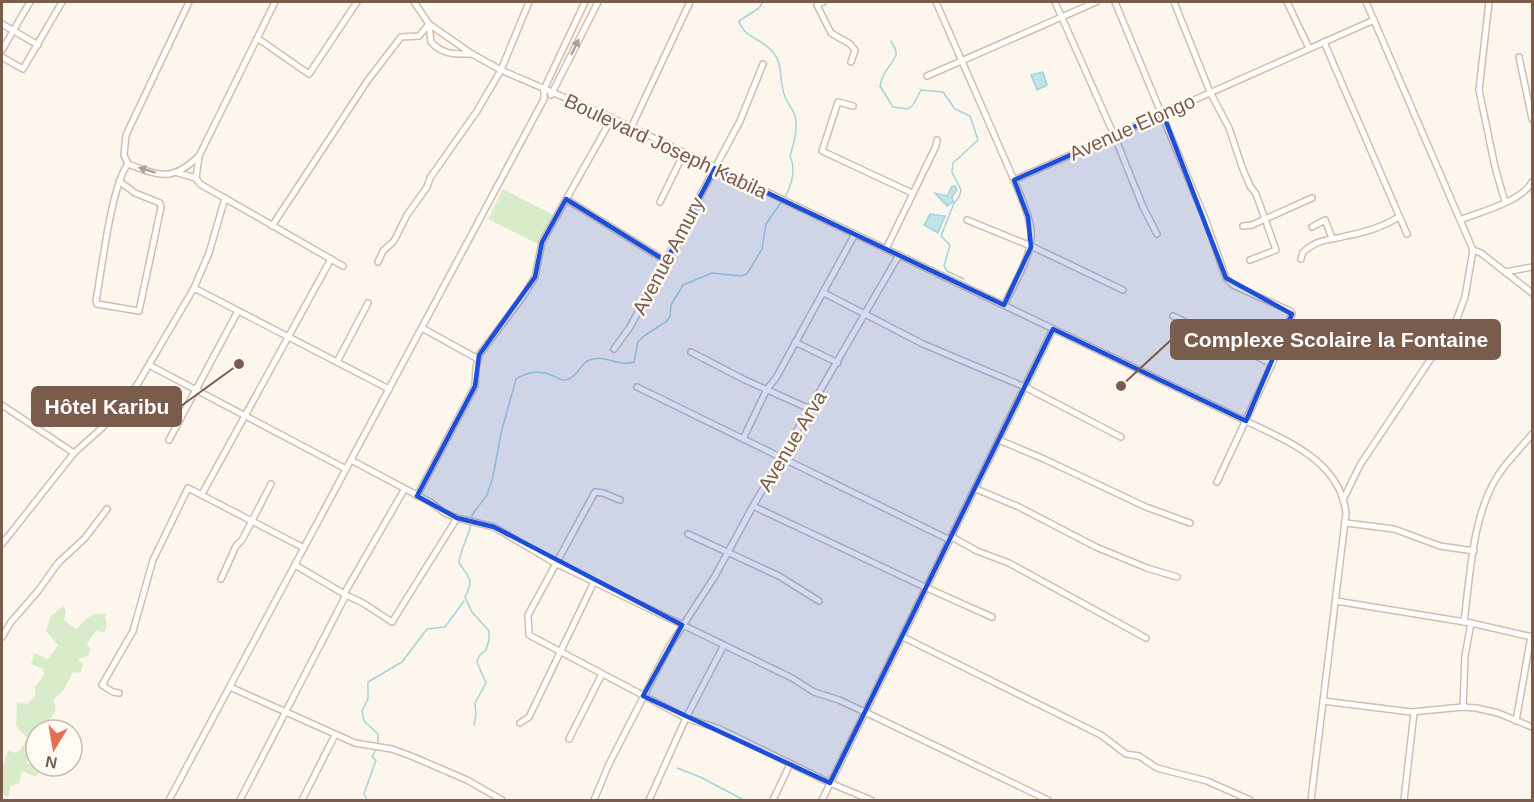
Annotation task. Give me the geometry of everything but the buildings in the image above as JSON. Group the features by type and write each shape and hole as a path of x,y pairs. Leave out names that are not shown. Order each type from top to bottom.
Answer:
{"street":[{"path":"2,50 30,2"},
{"path":"2,57 23,69 62,2"},
{"path":"189,2 126,135 124,155 128,164 154,173 170,175 178,173 199,156"},
{"path":"196,178 199,156 275,2"},
{"path":"257,38 309,74 357,2"},
{"path":"414,2 429,24 472,54 501,70 553,93"},
{"path":"378,262 383,251 394,241 407,215 427,187 430,178 477,111 501,70 529,2"},
{"name":"Boulevard Joseph Kabila","path":"544,99 544,89 585,2"},
{"name":"Boulevard Joseph Kabila","path":"544,99 553,93 597,2"},
{"path":"632,128 690,2"},
{"path":"823,2 816,3 831,33 850,44 855,50 851,62"},
{"path":"936,2 963,60 1028,217 1031,246 1004,306"},
{"path":"1055,2 1143,207 1157,234"},
{"path":"927,76 1096,2"},
{"path":"1115,2 1163,114 1226,278 1233,285 1290,310 1292,314 1272,364 1217,482"},
{"path":"1174,2 1210,93 1229,128 1242,167 1256,195 1276,250 1251,260"},
{"path":"1287,2 1309,48"},
{"path":"1311,801 1346,523 1346,506 1343,500 1360,465 1456,321 1465,297 1473,250 1366,2"},
{"path":"1489,2 1479,90 1495,167 1505,202"},
{"name":"Avenue Elongo","path":"1014,180 1374,20"},
{"path":"2,24 38,45"},
{"path":"429,24 430,42 436,48 448,54 472,54"},
{"path":"272,226 368,81 401,37 419,36 429,24"},
{"path":"1324,42 1407,234"},
{"path":"1519,57 1533,119"},
{"name":"Avenue Amury","path":"614,349 630,327 740,121 764,64"},
{"name":"Boulevard Joseph Kabila","path":"553,93 612,118 1246,421 1313,457 1333,478 1343,500"},
{"path":"169,801 544,99"},
{"path":"853,106 838,102 822,151 912,193"},
{"path":"417,496 475,386 477,359 530,286 537,271 542,242 612,118"},
{"path":"886,249 937,140"},
{"path":"660,202 684,153"},
{"path":"119,181 135,194 160,203 161,207 149,271 138,311 96,301 119,181 121,173 128,164"},
{"path":"178,173 196,178 200,184 343,266"},
{"path":"1460,220 1516,199 1533,182"},
{"path":"2,544 74,453 112,417 149,365 194,288 209,253 225,198"},
{"path":"1243,226 1312,198"},
{"path":"566,199 666,261"},
{"path":"1301,259 1302,253 1316,243 1344,237 1399,217"},
{"path":"967,220 1031,246 1123,290"},
{"path":"1312,227 1325,220 1332,238"},
{"path":"743,439 767,389 776,378 855,234"},
{"path":"1473,250 1481,253 1533,293"},
{"name":"Avenue Arva","path":"594,801 609,764 643,696 682,625 715,576 753,506 899,255"},
{"path":"202,494 331,259"},
{"path":"1505,272 1533,267"},
{"path":"194,288 389,389"},
{"path":"824,292 923,344 1025,387 1121,437"},
{"path":"337,362 368,303"},
{"path":"169,440 238,311"},
{"path":"1173,316 1272,364"},
{"path":"422,328 477,359"},
{"path":"822,801 1053,329"},
{"path":"795,342 838,363"},
{"path":"691,352 810,409"},
{"path":"149,365 346,469"},
{"path":"637,387 951,539 1009,563 1146,638"},
{"path":"2,405 74,453"},
{"path":"1462,707 1474,551 1482,510 1497,477 1533,434"},
{"path":"999,440 1146,507 1190,523"},
{"path":"351,460 457,518 477,522 503,532 555,563 792,678 814,692 867,712 1048,801"},
{"path":"221,579 236,546 242,540 272,484"},
{"path":"119,693 114,693 102,685 133,631 153,560 188,488 304,548"},
{"path":"976,489 1019,507 1101,549 1177,577"},
{"path":"240,801 345,594 404,490"},
{"path":"620,500 598,491 595,492 528,615 528,634 686,718 720,729 871,801"},
{"path":"753,506 992,616"},
{"path":"2,637 11,622 64,556 85,538 107,509"},
{"path":"295,565 363,603 390,622 394,621 457,518"},
{"path":"1346,523 1394,529 1440,546 1474,551"},
{"path":"688,534 779,576 819,601"},
{"path":"520,723 529,717 594,582"},
{"path":"1336,602 1467,623 1532,637 1516,721"},
{"path":"903,637 1101,735 1126,754 1139,756 1158,768 1207,781 1250,801"},
{"path":"648,801 686,718 724,645"},
{"path":"569,739 602,674"},
{"path":"230,687 335,735 356,743 392,749 411,756 467,780 502,801"},
{"path":"1323,700 1411,712 1462,707 1476,708 1498,713 1533,727"},
{"path":"1404,801 1414,713"},
{"path":"302,801 335,735"},
{"path":"773,801 790,764"}],"highlighted area":[{"path":"1163,114 1226,278 1292,314 1246,421 1053,329 830,783 643,696 682,625 494,527 457,518 417,496 475,386 479,355 535,277 542,242 566,199 666,261 715,168 1004,305 1031,247 1028,217 1014,180"}],"green space":[{"path":"503,189 555,216 540,245 488,219"},
{"path":"64,605 66,613 64,620 76,629 96,614 105,614 107,626 104,632 96,631 87,643 90,650 88,656 78,659 83,664 81,673 73,672 63,691 53,700 55,707 51,718 24,718 24,735 16,726 17,702 27,704 35,696 35,687 44,675 43,669 31,664 34,653 48,659 58,645 46,631 51,616"},
{"path":"24,744 24,772 22,771 19,783 11,786 8,797 2,794 2,767 8,750 16,753"}],"water":[{"path":"1043,72 1047,85 1037,90 1031,75"},
{"path":"952,186 955,186 957,190 952,197 953,202 947,206 935,193 947,196"},
{"path":"930,214 945,216 938,233 924,225"}],"waterway":[{"path":"763,2 759,8 739,21 744,31 768,47 775,56 779,65 784,96 795,116 796,134 790,156 793,166 792,177 785,197"},
{"path":"891,41 896,55 883,76 880,86 893,107 908,109 913,105 921,90 943,92 955,109 970,116 978,140 953,163 952,172 961,190 941,236 950,245 944,266 947,271 964,279"},
{"path":"472,519 472,515 487,495 493,477 501,433 516,379 538,372 568,380 586,362 600,358 622,363 634,362 638,342 667,321 671,305 683,285 712,273 741,276 747,274 762,249 766,224 782,201"},
{"path":"471,524 459,563 470,579 465,597 472,612 489,631 486,650 479,656 477,662 486,683 475,703 474,725"},
{"path":"378,742 378,734 364,721 362,711 368,699 368,682 402,662 427,629 445,627 464,601"},
{"path":"367,800 364,794 376,760 372,757 377,747"},
{"path":"677,768 744,800"}],"place":[{"name":"Hôtel Karibu","path":"239,364"},
{"name":"Complexe Scolaire la Fontaine","path":"1121,386"}]}
